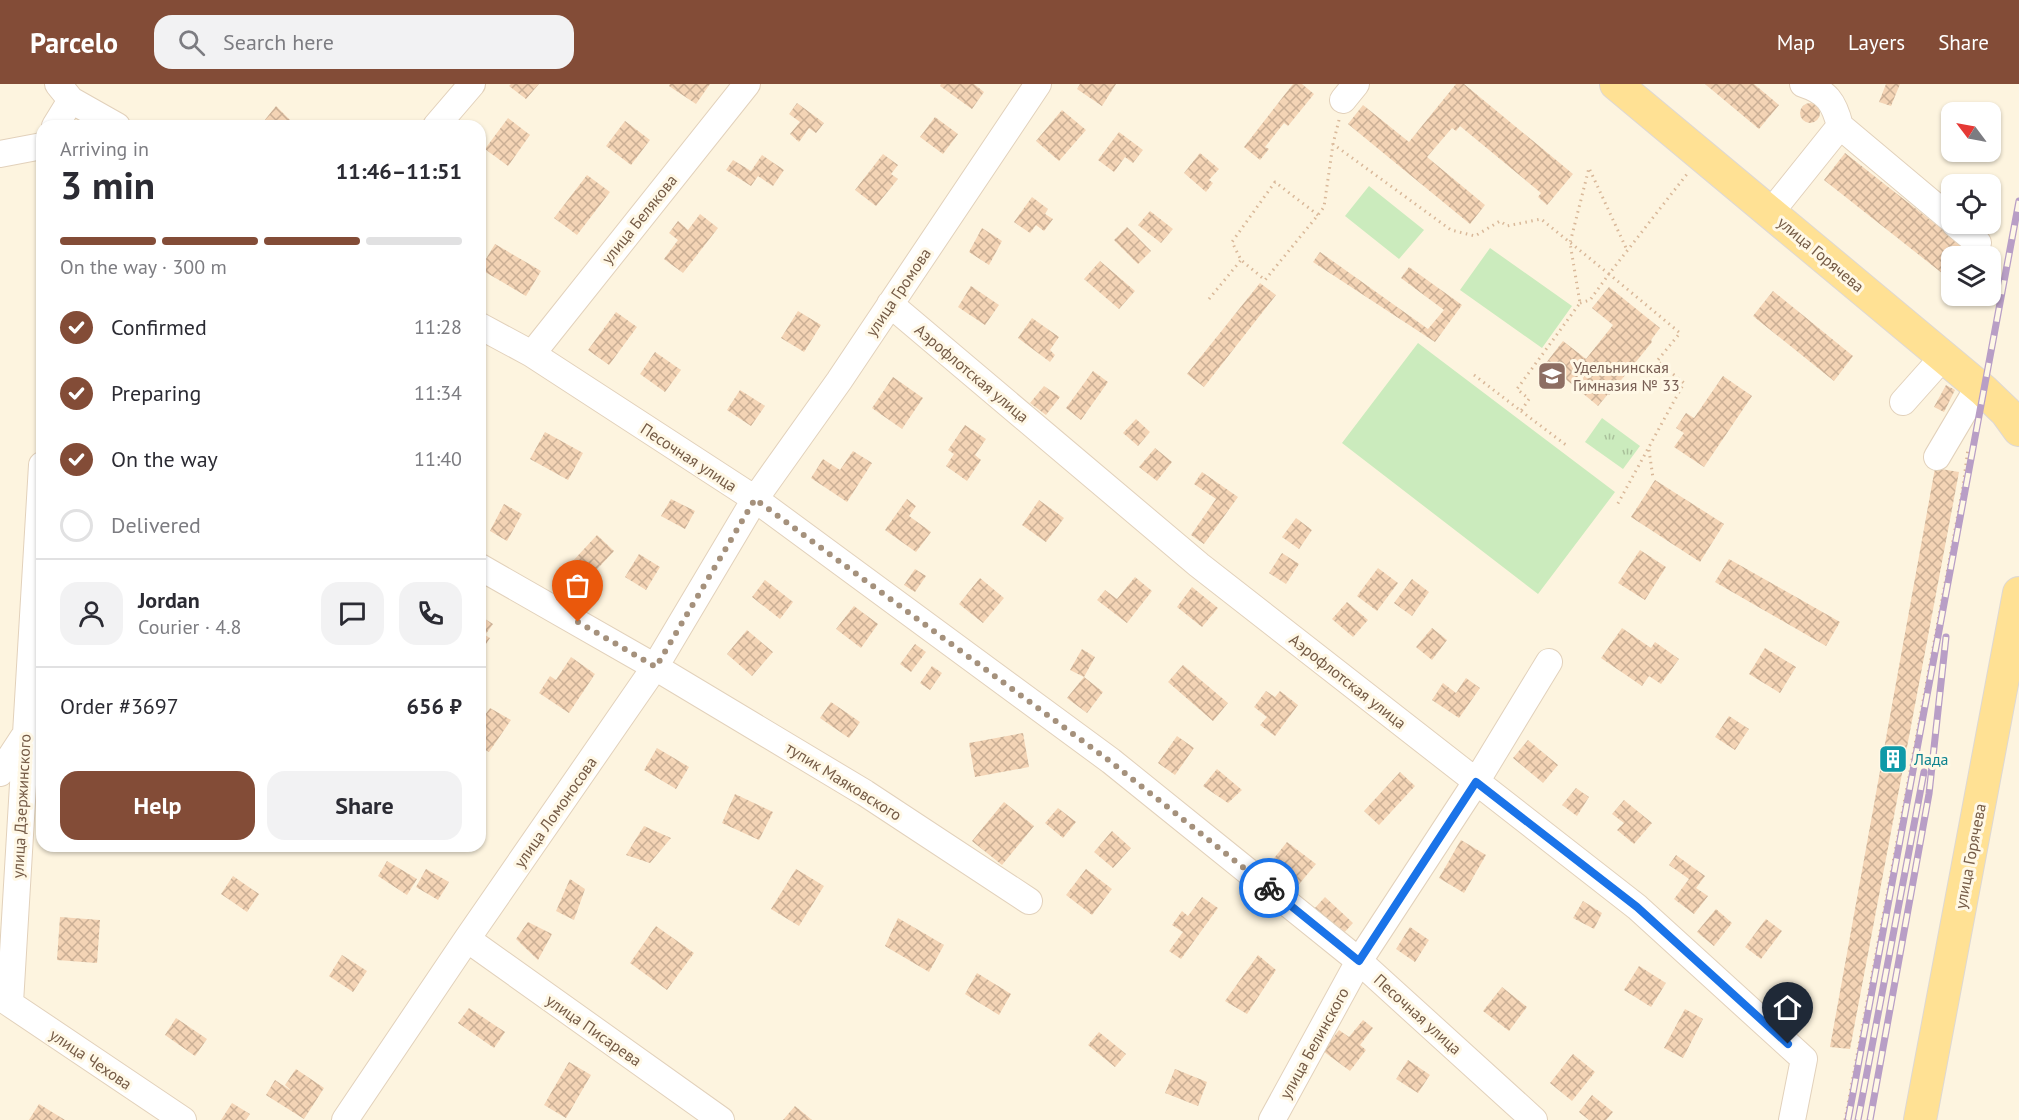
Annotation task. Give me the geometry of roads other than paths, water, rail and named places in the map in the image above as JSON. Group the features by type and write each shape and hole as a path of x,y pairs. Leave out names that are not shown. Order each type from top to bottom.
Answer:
{"main road":[{"name":"улица Горячева","path":"1616,84 2016,418"},
{"name":"улица Горячева","path":"1920,1120 2019,593"}],"street":[{"path":"441,120 472,84"},
{"name":"улица Белякова","path":"532,354 747,84"},
{"name":"улица Громова","path":"755,499 1038,84"},
{"path":"1803,84 1820,90 1836,108 1840,126 1941,211"},
{"path":"57,120 64,92 108,120"},
{"path":"1771,212 1840,126"},
{"path":"0,154 36,148"},
{"path":"1967,234 1978,243"},
{"name":"Аэрофлотская улица","path":"890,304 1199,565 1637,907 1804,1059 1792,1120"},
{"name":"Песочная улица","path":"486,329 532,354 755,499 1111,762 1359,961 1534,1120"},
{"path":"1903,402 1944,356"},
{"path":"1937,457 1979,386"},
{"name":"улица Ломоносова","path":"345,1120 467,939 656,667 755,499"},
{"name":"улица Дзержинского","path":"5,1000 36,556"},
{"name":"тупик Маяковского","path":"486,570 656,667 865,793 1029,901"},
{"name":"улица Белинского","path":"1272,1120 1359,961 1476,782 1549,662"},
{"path":"0,773 24,737"},
{"name":"улица Писарева","path":"467,939 721,1120"},
{"name":"улица Чехова","path":"5,1000 155,1112 183,1120"}],"railway":[{"path":"1848,1120 2019,201"},
{"path":"1870,1120 1929,794 1946,637"},
{"path":"1858,1120 1924,772"}],"place":[{"name":"Удельнинская Гимназия № 33","path":"1552,376"},
{"name":"Лада","path":"1893,759"}]}
